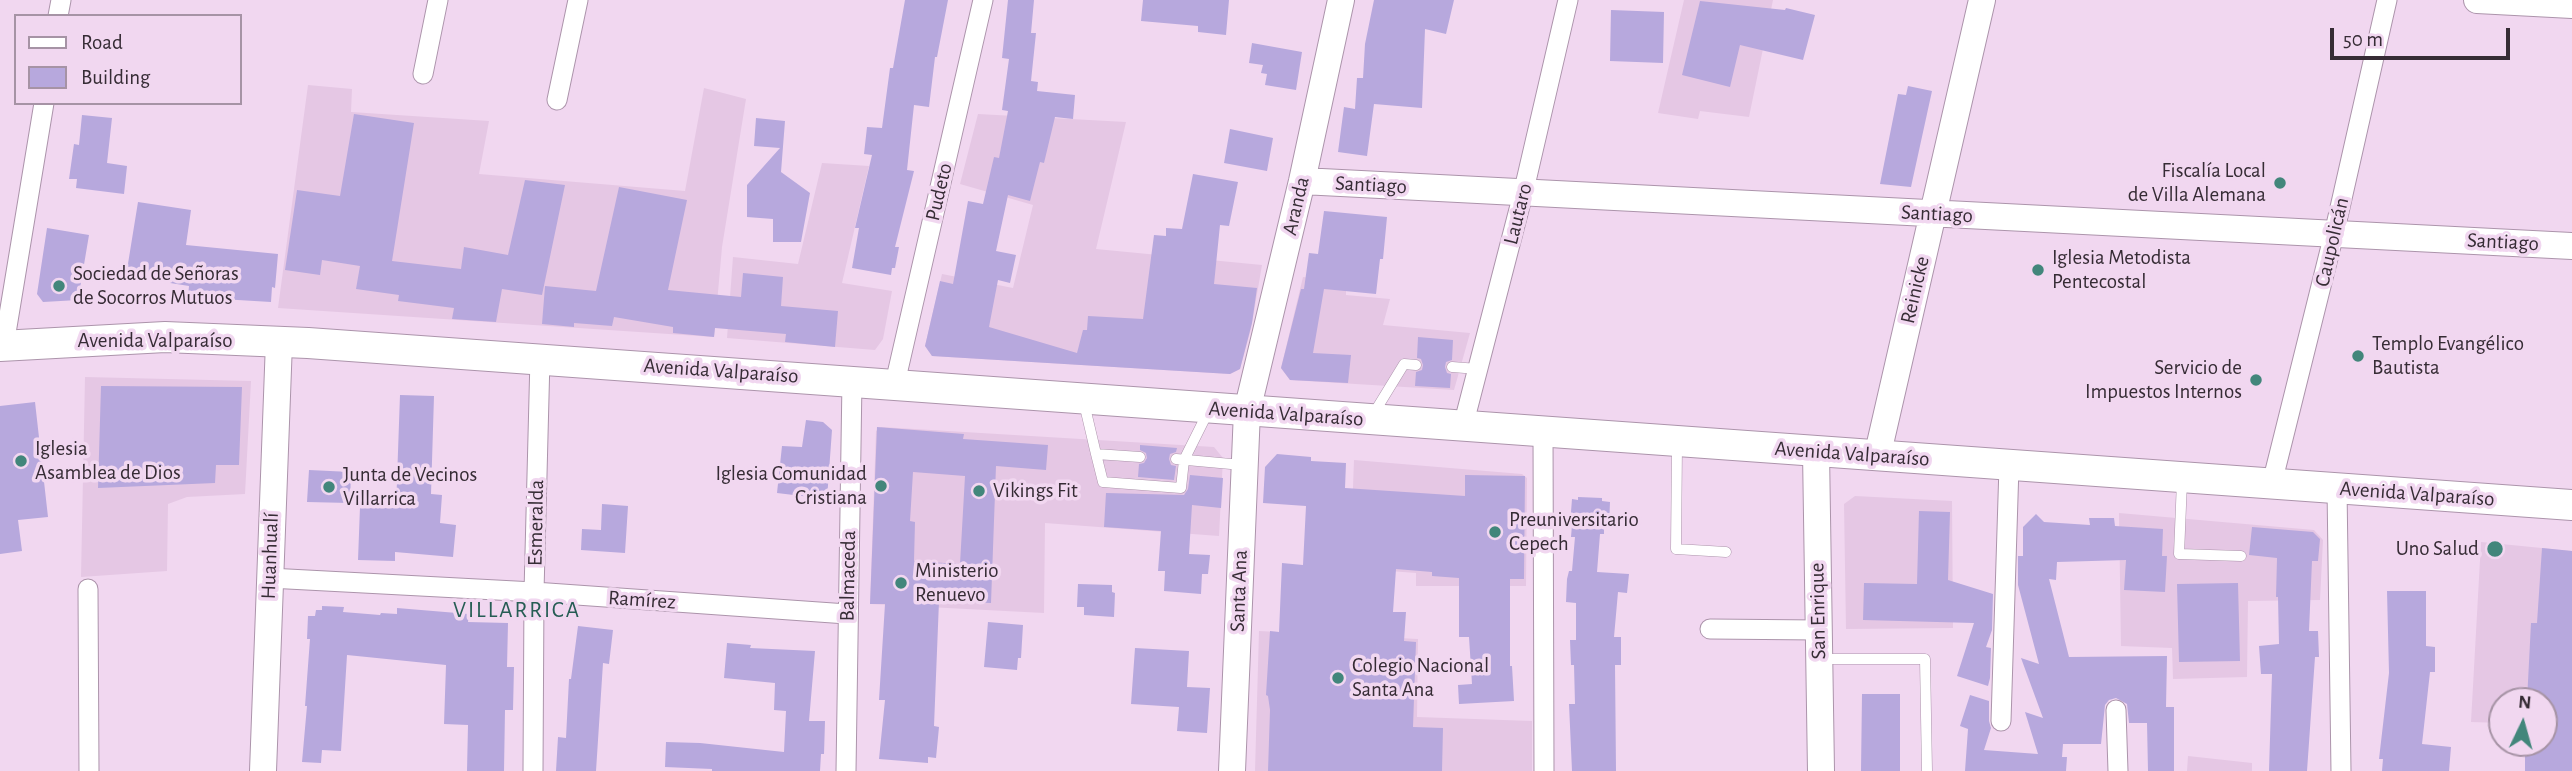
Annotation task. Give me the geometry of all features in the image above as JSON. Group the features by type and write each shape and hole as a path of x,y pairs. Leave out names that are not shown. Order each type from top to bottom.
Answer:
{"main road":[{"name":"Avenida Valparaíso","path":"2,346 165,337 540,358 1877,457 2572,505"}],"street":[{"path":"423,74 438,0"},
{"path":"557,100 578,0"},
{"name":"Pudeto","path":"895,383 983,0"},
{"name":"Aranda","path":"1247,411 1302,181 1341,0"},
{"name":"Lautaro","path":"1463,426 1523,194 1568,0"},
{"name":"Reinicke","path":"1877,457 1982,0"},
{"name":"Caupolicán","path":"2272,483 2334,234 2387,0"},
{"path":"2477,0 2572,5"},
{"path":"2,346 44,105"},
{"name":"Santiago","path":"1302,181 2572,246"},
{"name":"Huanhualí","path":"263,771 279,342"},
{"name":"Esmeralda","path":"533,771 540,358"},
{"name":"Balmaceda","path":"846,771 852,380"},
{"name":"Santa Ana","path":"1232,771 1247,411"},
{"path":"1543,432 1544,771"},
{"name":"San Enrique","path":"1816,452 1821,771"},
{"path":"2001,721 2010,466"},
{"path":"2337,488 2341,771"},
{"name":"Ramírez","path":"270,578 534,592 847,614"},
{"path":"88,589 89,771"},
{"path":"1710,629 1818,630"},
{"path":"2116,710 2118,771"}],"lane":[{"path":"1370,420 1404,364 1416,365"},
{"path":"1452,368 1478,369"},
{"path":"1083,399 1103,482 1181,488 1180,460 1210,408"},
{"path":"1677,442 1676,548 1726,552"},
{"path":"1096,454 1140,457"},
{"path":"1180,460 1243,466"},
{"path":"2182,477 2179,554 2241,556"},
{"path":"1819,659 1925,659 1927,771"}],"shaded area":[{"path":"1684,0 1773,0 1749,117 1700,111 1698,119 1658,113"},
{"path":"308,85 352,89 351,112 489,121 479,174 685,191 704,88 746,99 722,247 714,337 278,308"},
{"path":"978,114 1126,122 1096,249 1262,265 1251,329 1240,369 1230,374 932,356 925,346 942,274 1013,288 1033,205 960,184"},
{"path":"822,163 869,166 842,283 892,291 883,339 875,350 727,338 733,257 798,264"},
{"path":"1303,277 1346,282 1346,295 1390,299 1383,325 1470,333 1454,390 1290,380 1281,368"},
{"path":"85,377 251,381 245,494 187,497 168,504 167,571 81,577"},
{"path":"881,427 1214,447 1223,458 1219,536 1045,523 1044,613 870,604 876,431"},
{"path":"1354,460 1522,474 1527,478 1526,586 1416,586 1416,573 1350,568"},
{"path":"1855,496 1952,501 1953,628 1846,629 1844,504"},
{"path":"2119,513 2314,530 2323,540 2320,600 2248,601 2247,677 2173,679 2172,648 2121,646"},
{"path":"2481,542 2572,551 2572,771 2525,771 2525,757 2558,757 2558,687 2488,687 2488,723 2471,722"},
{"name":"Colegio Nacional Santa Ana","path":"1259,631 1418,639 1417,717 1532,721 1532,771 1255,771"},
{"path":"2188,756 2252,763 2252,771 2187,771"}],"building":[{"path":"905,0 948,0 935,57 929,107 914,105 907,170 914,171 895,247 899,247 895,268 892,268 891,275 852,268 859,228 855,228 872,155 864,154 867,127 882,128 890,68 893,68"},
{"path":"1008,0 1034,0 1031,33 1036,33 1031,81 1038,82 1037,91 1075,95 1073,119 1055,117 1044,163 1040,162 1030,201 1008,195 996,251 1016,255 1010,283 998,280 989,327 1077,353 1083,330 1087,330 1088,316 1143,319 1154,235 1166,236 1166,228 1182,229 1193,174 1238,182 1229,226 1220,225 1214,284 1257,288 1252,323 1240,369 1230,374 932,356 925,346 940,281 953,284 968,201 983,204 994,157 999,158 1008,111 1002,110 1009,59 1002,58"},
{"path":"1143,0 1229,0 1226,35 1198,32 1198,26 1141,21"},
{"path":"1374,0 1454,0 1446,34 1425,29 1422,108 1374,104 1367,156 1338,152 1344,107 1355,109 1357,78 1363,78 1365,44"},
{"path":"1700,1 1786,8 1815,15 1803,60 1740,45 1730,87 1682,75"},
{"path":"1611,10 1664,12 1663,63 1610,61"},
{"path":"1252,43 1302,52 1296,90 1265,85 1267,74 1261,73 1263,65 1249,63"},
{"path":"1908,86 1932,91 1911,187 1880,184 1898,94 1906,95"},
{"path":"354,114 414,123 392,261 461,269 464,247 508,255 525,180 565,185 542,295 502,289 496,322 452,319 454,308 398,301 399,295 356,289 360,266 322,260 320,275 285,270 297,190 340,196"},
{"path":"82,115 112,118 107,163 127,166 124,194 76,188 77,179 69,179 74,144 79,145"},
{"path":"756,118 785,121 781,172 810,193 801,242 773,242 773,219 747,217 747,185 780,148 754,146"},
{"path":"1230,129 1273,138 1267,171 1224,163"},
{"path":"619,187 687,200 668,290 741,297 743,273 783,277 781,306 838,311 835,347 785,342 786,334 715,328 714,337 673,333 673,327 614,317 612,326 542,324 545,286 596,291"},
{"path":"138,202 191,210 186,245 278,254 271,302 188,297 189,286 126,276"},
{"path":"1324,211 1387,217 1376,294 1324,289 1313,353 1351,355 1348,383 1290,380 1281,368 1301,289 1304,289 1309,253 1318,254"},
{"path":"47,228 89,235 78,300 43,302 37,294"},
{"path":"1418,337 1453,340 1452,360 1446,362 1445,367 1447,373 1451,374 1450,388 1415,386 1416,372 1422,370 1423,365 1421,359 1417,358"},
{"path":"101,386 242,387 239,465 216,465 215,483 98,488"},
{"path":"400,395 434,396 431,494 442,495 440,523 456,525 453,557 395,552 395,561 358,560 360,507 396,508"},
{"name":"Iglesia Asamblea de Dios","path":"35,402 48,517 18,520 22,551 0,554 0,406"},
{"path":"806,420 823,422 832,430 827,499 777,493 782,446 802,447"},
{"path":"877,427 964,434 963,439 1048,445 1046,470 996,466 991,603 939,601 934,726 939,727 936,758 928,757 928,763 879,759 885,700 879,700 885,604 870,604","holes":["913,472 965,476 960,564 914,561 915,522 910,521"]},
{"path":"1140,445 1177,448 1176,452 1170,454 1169,459 1171,465 1176,466 1174,480 1138,477 1139,464 1144,463 1147,458 1146,453 1140,450"},
{"path":"1277,454 1311,457 1311,461 1346,463 1345,488 1465,496 1465,475 1525,476 1524,579 1510,579 1510,666 1514,701 1459,704 1458,685 1472,684 1469,637 1459,637 1459,578 1432,576 1432,572 1396,569 1393,612 1406,612 1404,641 1416,642 1413,727 1443,728 1442,771 1268,771 1270,710 1266,695 1270,631 1279,632 1282,563 1303,565 1306,506 1263,503 1265,467"},
{"name":"Junta de Vecinos Villarrica","path":"309,470 351,472 350,503 307,502"},
{"path":"1190,475 1223,478 1221,508 1192,505 1189,554 1210,555 1208,574 1202,574 1201,594 1164,591 1165,571 1158,571 1161,531 1104,527 1106,493 1184,495 1188,489"},
{"path":"1578,497 1602,498 1602,501 1610,502 1609,527 1604,526 1604,534 1600,534 1597,572 1629,574 1627,593 1618,592 1614,637 1621,637 1621,665 1615,665 1616,771 1572,771 1569,704 1575,704 1570,640 1576,640 1576,603 1566,602 1567,579 1569,571 1572,571 1575,537 1571,537 1570,525 1572,499 1578,500"},
{"path":"602,504 628,506 625,553 581,550 582,529 601,530"},
{"path":"1919,511 1950,512 1948,580 1993,594 1992,630 1986,647 1991,648 1988,686 1957,676 1974,623 1863,620 1864,583 1917,584"},
{"path":"2036,514 2044,522 2090,525 2089,518 2114,518 2115,526 2163,529 2162,556 2167,556 2165,592 2124,590 2126,560 2057,562 2056,580 2049,579 2069,657 2167,656 2166,707 2174,707 2174,771 2148,771 2147,723 2129,723 2127,704 2116,698 2105,705 2101,744 2063,744 2062,757 2067,757 2066,771 1965,771 1968,729 1960,726 1970,695 1989,701 1991,728 1984,750 2038,754 2025,712 2043,718 2021,658 2039,664 2018,585 2018,556 2023,556 2023,527"},
{"path":"2252,527 2313,532 2320,539 2318,561 2312,561 2309,631 2318,631 2319,657 2315,657 2307,771 2269,771 2272,674 2261,674 2259,646 2279,644 2277,558 2249,555"},
{"path":"2542,548 2572,551 2572,771 2525,771 2525,757 2558,757 2558,687 2528,687 2531,623 2537,623"},
{"path":"2238,583 2240,661 2179,662 2177,584"},
{"path":"1078,584 1112,585 1112,592 1115,593 1114,617 1084,615 1084,607 1077,607"},
{"path":"2387,591 2426,591 2426,646 2435,647 2435,672 2430,672 2422,744 2451,747 2449,771 2382,771 2383,759 2379,759 2389,673"},
{"path":"322,606 344,607 343,612 380,615 397,614 397,608 469,614 468,622 508,623 507,667 514,667 513,710 505,710 504,771 467,771 468,725 444,724 446,665 347,655 341,751 322,750 321,763 302,762 310,639 307,639 308,616 315,616 316,610 322,610"},
{"path":"988,622 1023,625 1021,658 1018,658 1017,670 984,667"},
{"path":"578,626 613,630 609,664 603,663 596,771 556,771 558,737 566,738 569,679"},
{"path":"727,643 751,645 750,648 815,651 809,721 825,721 824,754 821,754 820,771 712,771 665,767 666,742 784,752 786,711 774,710 775,683 724,678"},
{"path":"1135,648 1189,651 1187,687 1210,688 1207,733 1177,731 1179,707 1131,704"},
{"path":"1862,694 1900,694 1900,771 1861,771"}],"place":[{"name":"Fiscalía Local de Villa Alemana","path":"2280,183"},
{"name":"Iglesia Metodista Pentecostal","path":"2038,270"},
{"name":"Sociedad de Señoras de Socorros Mutuos","path":"59,286"},
{"name":"Templo Evangélico Bautista","path":"2358,356"},
{"name":"Servicio de Impuestos Internos","path":"2256,380"},
{"name":"Iglesia Asamblea de Dios","path":"21,461"},
{"name":"Iglesia Comunidad Cristiana","path":"881,486"},
{"name":"Junta de Vecinos Villarrica","path":"329,487"},
{"name":"Vikings Fit","path":"979,491"},
{"name":"Preuniversitario Cepech","path":"1495,532"},
{"name":"Uno Salud","path":"2495,549"},
{"name":"Ministerio Renuevo","path":"901,583"},
{"name":"Colegio Nacional Santa Ana","path":"1338,678"}],"district":[{"name":"VILLARRICA","path":"517,610"}]}
